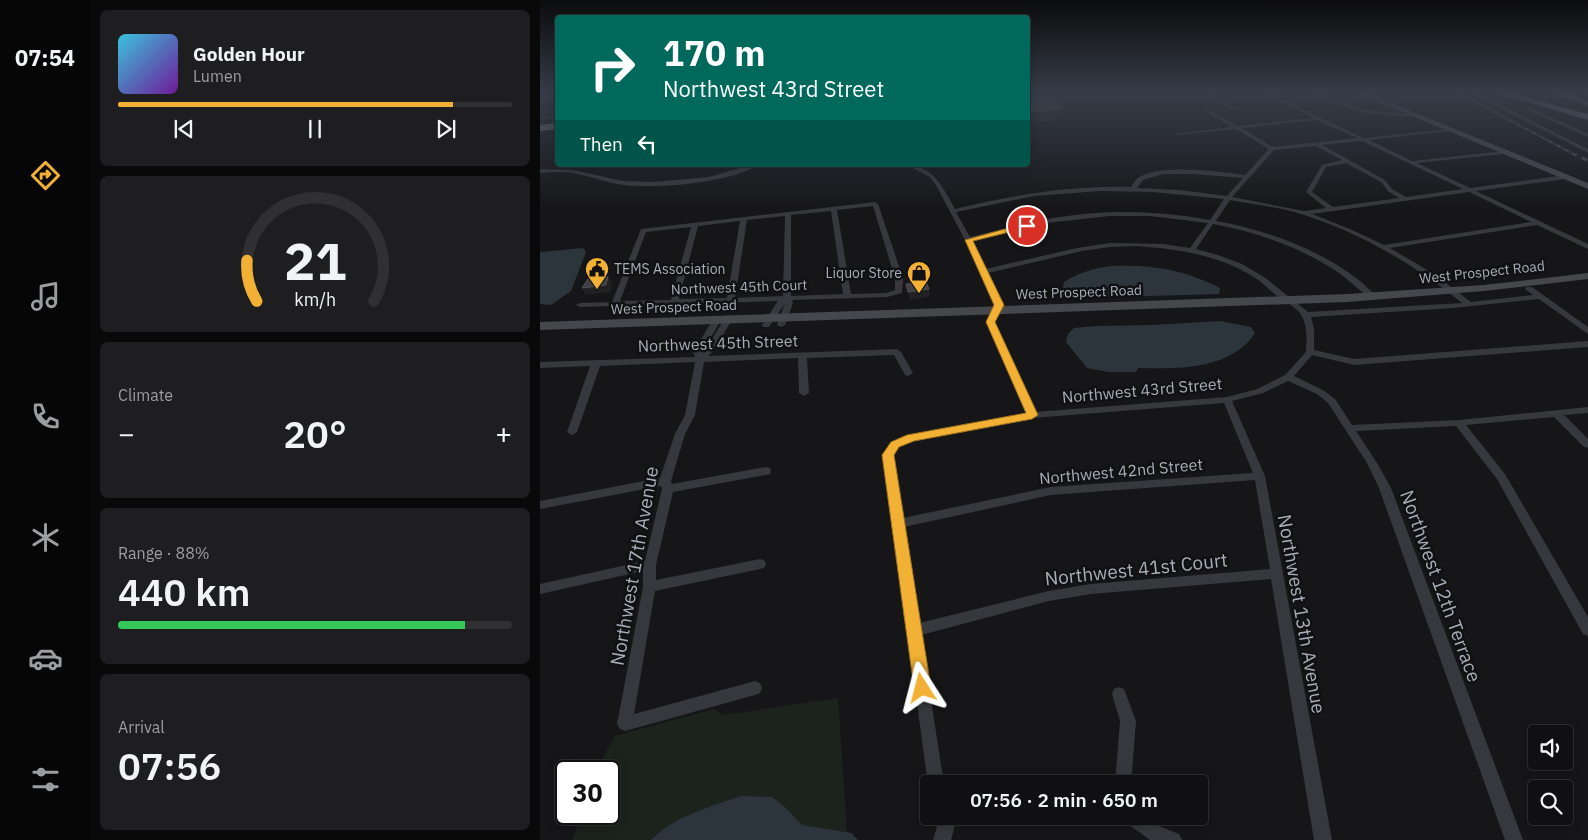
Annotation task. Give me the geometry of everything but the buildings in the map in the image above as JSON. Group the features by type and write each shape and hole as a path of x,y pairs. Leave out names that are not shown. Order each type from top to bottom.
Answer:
{"main road":[{"path":"1451,131 1492,147 1519,154 1588,182"},
{"path":"1461,131 1588,186"},
{"name":"West Prospect Road","path":"540,333 775,321 1296,307 1456,293 1588,276"},
{"name":"West Prospect Road","path":"1296,307 1372,296 1529,289 1588,282"},
{"name":"West Prospect Road","path":"540,326 720,323"}],"street":[{"path":"1176,134 1200,131"},
{"path":"1242,131 1272,149 1437,131"},
{"path":"1347,131 1588,247"},
{"path":"1550,131 1588,150"},
{"path":"1316,144 1383,180 1390,190 1405,199"},
{"path":"1192,250 1229,197 1272,149"},
{"path":"1412,162 1507,151"},
{"path":"1331,209 1309,192 1324,166 1347,161"},
{"path":"540,172 578,172 623,183 649,184 701,179 736,172 750,167"},
{"path":"914,167 932,176 939,185 999,305 990,322 1032,415"},
{"path":"1134,188 1140,180 1151,176 1172,173 1210,172 1246,177"},
{"path":"1303,213 1566,177"},
{"path":"953,211 1044,193 1097,189 1134,188 1184,191 1229,197 1303,213 1385,247 1456,293 1468,304"},
{"name":"Northwest 45th Court","path":"580,305 886,295 899,291 899,278 875,204 834,208"},
{"path":"615,303 643,230 834,208 846,296"},
{"path":"775,321 789,302 787,298 788,213"},
{"path":"968,240 1046,221 1097,215 1160,215 1211,222 1265,234 1294,245 1322,260 1372,296"},
{"path":"731,299 744,218"},
{"path":"1385,247 1538,223"},
{"path":"674,302 695,224"},
{"path":"983,272 1087,248 1134,244 1192,250 1228,259 1258,275 1296,307 1311,332 1310,352 1354,362 1588,344"},
{"path":"1529,289 1588,331"},
{"path":"1296,307 1468,304 1540,297"},
{"path":"775,321 780,303 787,298"},
{"name":"Northwest 17th Avenue","path":"720,323 709,351 700,359 690,415 680,434 667,485 650,565 650,586 625,724 755,688"},
{"name":"Northwest 45th Street","path":"540,365 897,352 908,373"},
{"name":"Northwest 43rd Street","path":"898,524 888,455 895,444 912,438 1032,415 1227,400 1260,391 1288,377 1310,352"},
{"path":"802,356 804,393"},
{"path":"572,432 596,363"},
{"name":"Northwest 12th Terrace","path":"1288,377 1320,392 1332,401 1351,428 1385,488 1514,840"},
{"name":"Northwest 13th Avenue","path":"1227,400 1260,476 1323,840"},
{"path":"1351,428 1459,423 1588,410"},
{"path":"1557,414 1588,445"},
{"path":"1459,423 1501,477 1588,630"},
{"path":"540,505 766,471"},
{"name":"Northwest 42nd Street","path":"898,524 1051,491 1260,476"},
{"path":"898,524 935,775"},
{"path":"650,586 760,564"},
{"path":"540,589 650,565"},
{"name":"Northwest 41st Court","path":"914,631 1049,596 1091,589 1276,574"},
{"path":"1119,694 1128,721 1125,775"},
{"path":"942,840 950,825"},
{"path":"1143,825 1154,833 1172,840"}],"shaded area":[{"path":"583,248 586,252 571,291 551,305 540,304 540,252"},
{"path":"1111,266 1141,266 1180,272 1220,288 1219,294 1061,297 1064,282 1086,271"},
{"path":"1220,321 1251,327 1255,333 1245,345 1232,354 1218,361 1202,365 1138,368 1136,372 1109,372 1087,368 1066,342 1068,334 1074,328"},
{"path":"838,698 847,833 802,825 785,807 741,796 686,817 656,834 651,840 573,840 577,825 620,825 620,760 601,760 615,736 714,709 724,715"},
{"path":"741,796 772,797 785,807 802,825 851,833 858,840 651,840 681,819"}],"railway":[{"path":"1531,131 1579,157"},
{"path":"1577,155 1588,161"}],"place":[{"name":"TEMS Association","path":"597,290"},
{"name":"Liquor Store","path":"919,294"}],"route":[{"path":"922,688 888,455 895,444 912,438 1032,415 990,322 999,305 968,240 1027,226"}]}
